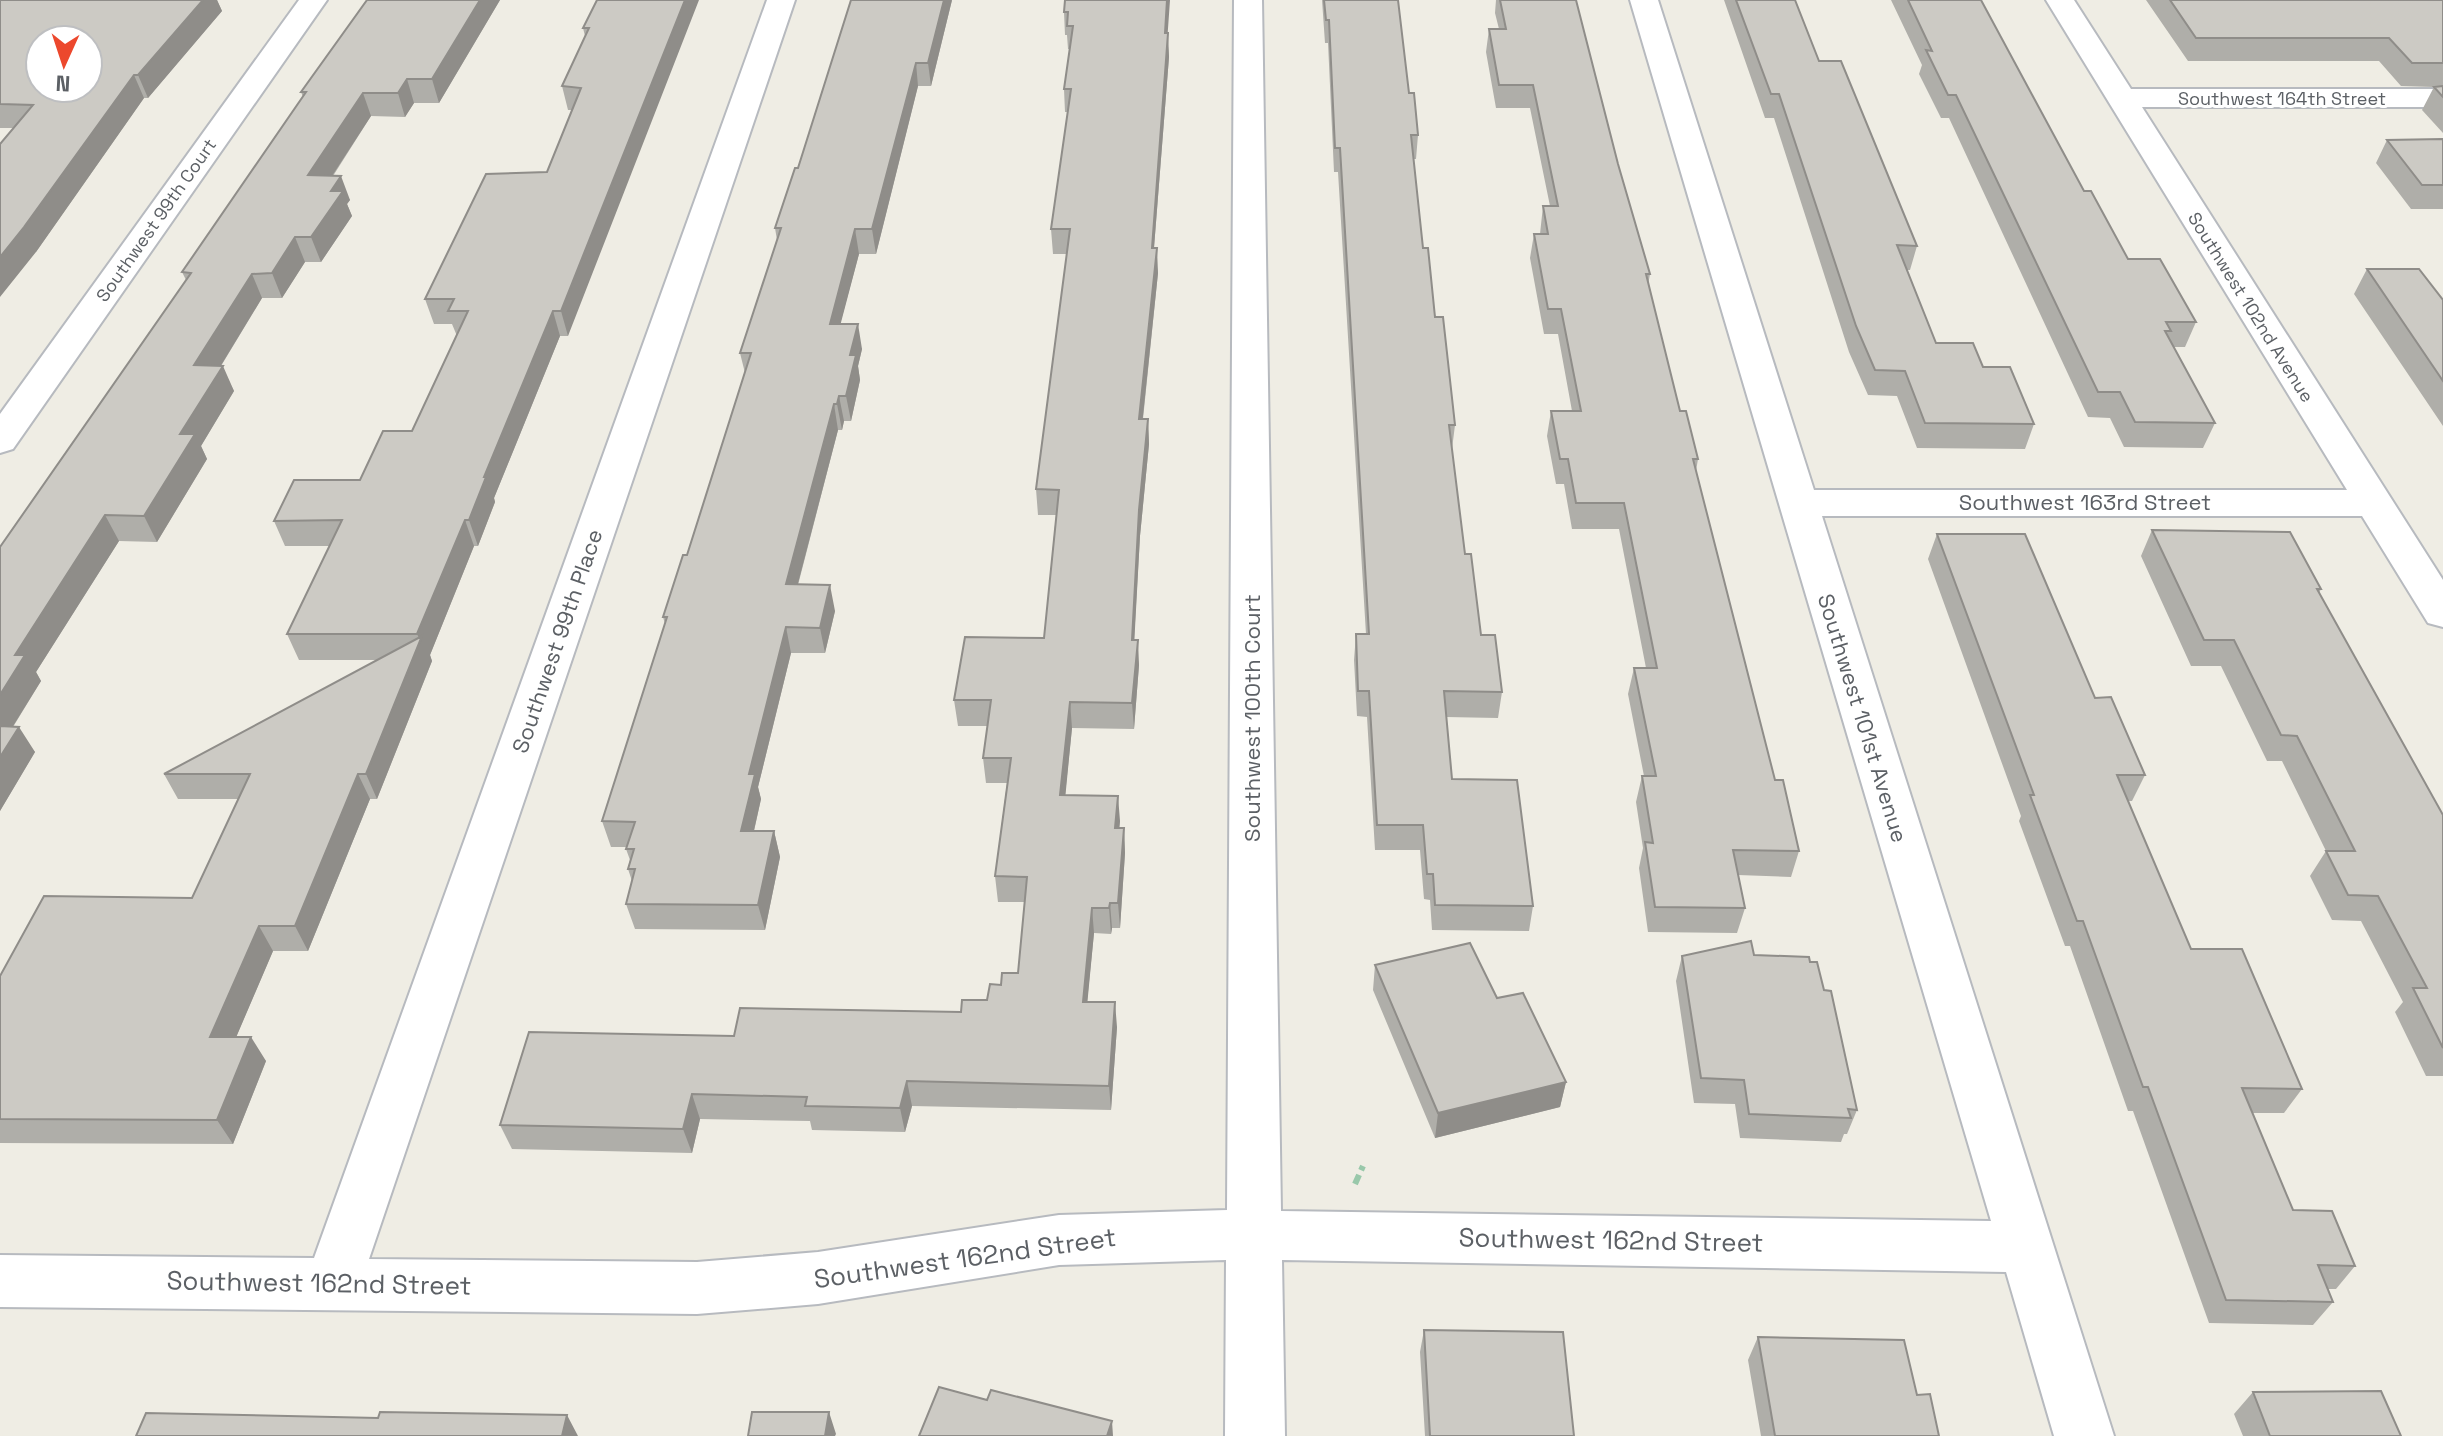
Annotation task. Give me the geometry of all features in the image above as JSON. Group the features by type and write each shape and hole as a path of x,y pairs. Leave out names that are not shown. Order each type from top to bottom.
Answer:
{"street":[{"name":"Southwest 99th Court","path":"0,441 313,0"},
{"name":"Southwest 99th Place","path":"333,1283 781,0"},
{"name":"Southwest 100th Court","path":"1248,0 1255,1436"},
{"name":"Southwest 101st Avenue","path":"1644,0 2084,1436"},
{"name":"Southwest 102nd Avenue","path":"2060,0 2443,613"},
{"name":"Southwest 164th Street","path":"2121,98 2443,98"},
{"name":"Southwest 163rd Street","path":"1796,503 2374,503"},
{"name":"Southwest 162nd Street","path":"0,1281 737,1286 818,1278 1059,1240 1254,1234 2026,1247"}],"building":[{"path":"0,0 203,0 138,75 134,75 0,257 0,144 33,105 0,104"},
{"path":"367,0 480,0 432,79 407,79 398,93 363,93 308,175 341,176 331,191 343,191 311,237 295,237 272,273 252,274 194,365 223,366 180,434 195,434 144,516 105,515 15,655 25,655 0,695 0,547 191,273 182,272 306,92 301,92"},
{"path":"597,0 685,0 561,311 553,311 469,520 465,520 417,634 287,634 342,520 274,521 294,480 360,480 383,431 412,431 468,311 448,311 454,299 425,299 486,174 547,172 581,88 562,86 589,28 583,28"},
{"path":"851,0 944,0 928,63 916,63 872,229 855,229 830,324 858,324 850,355 856,355 846,396 839,396 837,404 834,404 786,584 830,585 820,628 786,627 749,774 755,774 741,831 774,831 758,905 626,904 635,869 628,869 634,849 626,849 635,822 602,821 667,617 663,617 683,555 687,555 751,353 740,353 781,228 775,228 795,168 798,168"},
{"path":"1065,0 1167,0 1165,33 1168,33 1152,248 1157,248 1139,419 1148,419 1139,510 1132,640 1138,640 1132,703 1070,702 1060,795 1118,796 1115,828 1124,828 1118,903 1110,903 1109,908 1092,908 1083,1002 1115,1002 1109,1086 907,1081 900,1108 805,1106 807,1097 692,1094 683,1129 500,1125 529,1032 734,1036 740,1008 961,1012 962,1000 987,1000 990,984 1001,985 1002,973 1018,973 1027,877 995,876 1011,758 983,758 991,700 954,700 965,637 1044,638 1059,490 1036,489 1070,229 1051,229 1071,89 1064,89 1073,26 1067,26"},
{"path":"1324,0 1398,0 1409,93 1414,93 1418,135 1411,135 1423,248 1428,248 1435,317 1443,317 1455,425 1449,425 1465,554 1471,554 1481,635 1495,635 1502,692 1444,691 1452,779 1517,780 1533,906 1435,905 1433,874 1427,874 1423,825 1377,825 1369,691 1358,691 1356,634 1369,634 1340,148 1335,148 1329,20 1326,20"},
{"path":"1500,0 1576,0 1650,274 1646,274 1680,411 1686,411 1698,459 1693,459 1775,780 1783,780 1799,851 1733,850 1745,908 1655,907 1645,842 1653,843 1642,776 1656,776 1634,668 1657,668 1624,503 1576,503 1568,459 1560,459 1551,411 1581,411 1561,309 1548,309 1534,234 1548,234 1543,206 1558,206 1533,85 1499,85 1489,29 1506,29"},
{"path":"1736,0 1795,0 1819,61 1841,61 1917,246 1897,245 1936,343 1973,343 1983,367 2010,367 2034,424 1925,423 1905,371 1875,370 1856,326 1779,94 1771,94"},
{"path":"1908,0 1981,0 2084,191 2091,191 2128,259 2160,259 2196,322 2166,322 2171,331 2165,331 2215,423 2135,422 2120,392 2098,392 1956,95 1948,95 1926,50 1932,51"},
{"path":"2170,0 2443,0 2443,63 2412,63 2389,38 2196,38"},
{"path":"2443,86 2443,97 2434,87"},
{"path":"2443,139 2443,185 2422,185 2387,140"},
{"path":"2367,269 2419,269 2443,300 2443,381"},
{"path":"2152,530 2290,532 2321,589 2317,589 2443,815 2443,1048 2413,988 2427,988 2378,896 2348,895 2326,851 2355,851 2297,736 2281,735 2234,640 2204,640"},
{"path":"1937,534 2025,534 2095,698 2111,697 2145,775 2117,775 2191,949 2242,949 2302,1089 2242,1088 2293,1210 2332,1211 2355,1266 2318,1265 2333,1302 2226,1300 2148,1087 2143,1087 2083,921 2077,921 2030,795 2034,795"},
{"path":"422,636 366,774 358,774 295,926 259,926 210,1037 251,1037 217,1120 0,1119 0,976 44,896 192,898 250,774 164,774"},
{"path":"0,726 19,727 0,757"},
{"path":"1751,941 1754,955 1809,957 1810,962 1817,962 1824,990 1831,991 1857,1110 1848,1109 1851,1118 1749,1114 1744,1080 1701,1078 1682,956"},
{"path":"1470,943 1497,998 1523,993 1566,1082 1438,1113 1375,965"},
{"path":"1424,1330 1563,1332 1574,1436 1430,1436"},
{"path":"1758,1337 1904,1340 1917,1395 1930,1394 1939,1436 1775,1436"},
{"path":"939,1387 987,1400 991,1390 1112,1421 1107,1436 919,1436"},
{"path":"2381,1391 2401,1436 2270,1436 2253,1392"},
{"path":"380,1412 567,1415 562,1436 136,1436 146,1413 378,1418"},
{"path":"752,1412 829,1412 825,1436 748,1436"}]}
